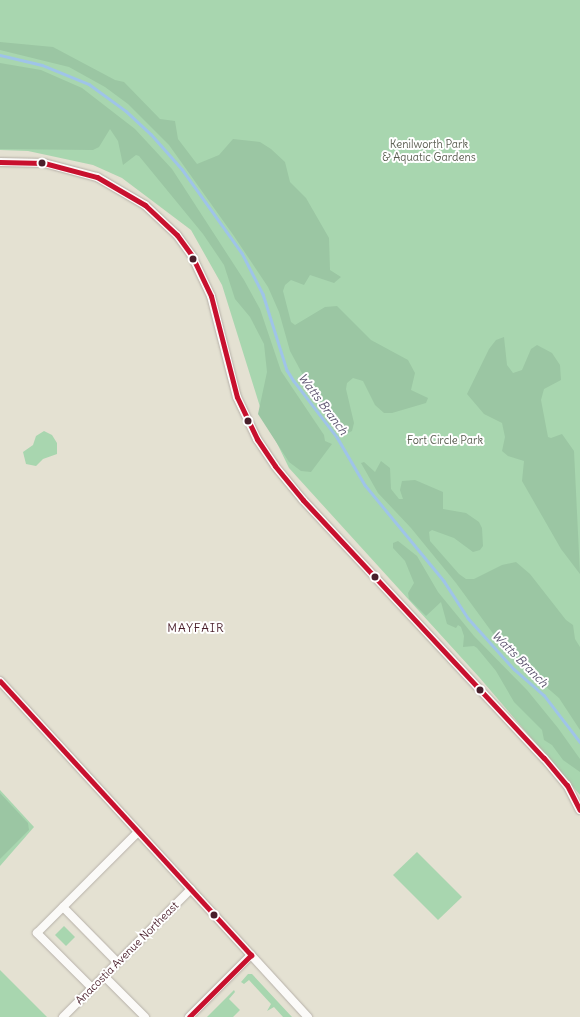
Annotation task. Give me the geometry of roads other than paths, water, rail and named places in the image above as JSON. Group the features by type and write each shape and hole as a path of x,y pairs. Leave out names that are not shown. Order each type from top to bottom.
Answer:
{"street":[{"path":"0,162 44,163 88,173 130,194 166,222 188,248 204,278 216,308 226,360 237,397 257,439 287,482 544,758 567,786 580,810"},
{"path":"0,681 308,1017"},
{"path":"92,988 37,933 138,832"},
{"name":"Anacostia Avenue Northeast","path":"63,1017 191,889"},
{"path":"63,907 117,962"},
{"path":"189,1017 251,955"},
{"path":"104,976 145,1017"}],"waterway":[{"name":"Watts Branch","path":"0,55 42,65 89,84 126,111 151,134 182,169 242,253 263,294 287,370 337,437 365,485 444,581 468,618 514,669 544,695 580,742"}],"district":[{"name":"MAYFAIR","path":"196,628"}],"park label":[{"name":"Kenilworth Park & Aquatic Gardens","path":"429,151"},
{"name":"Fort Circle Park","path":"445,440"}]}
